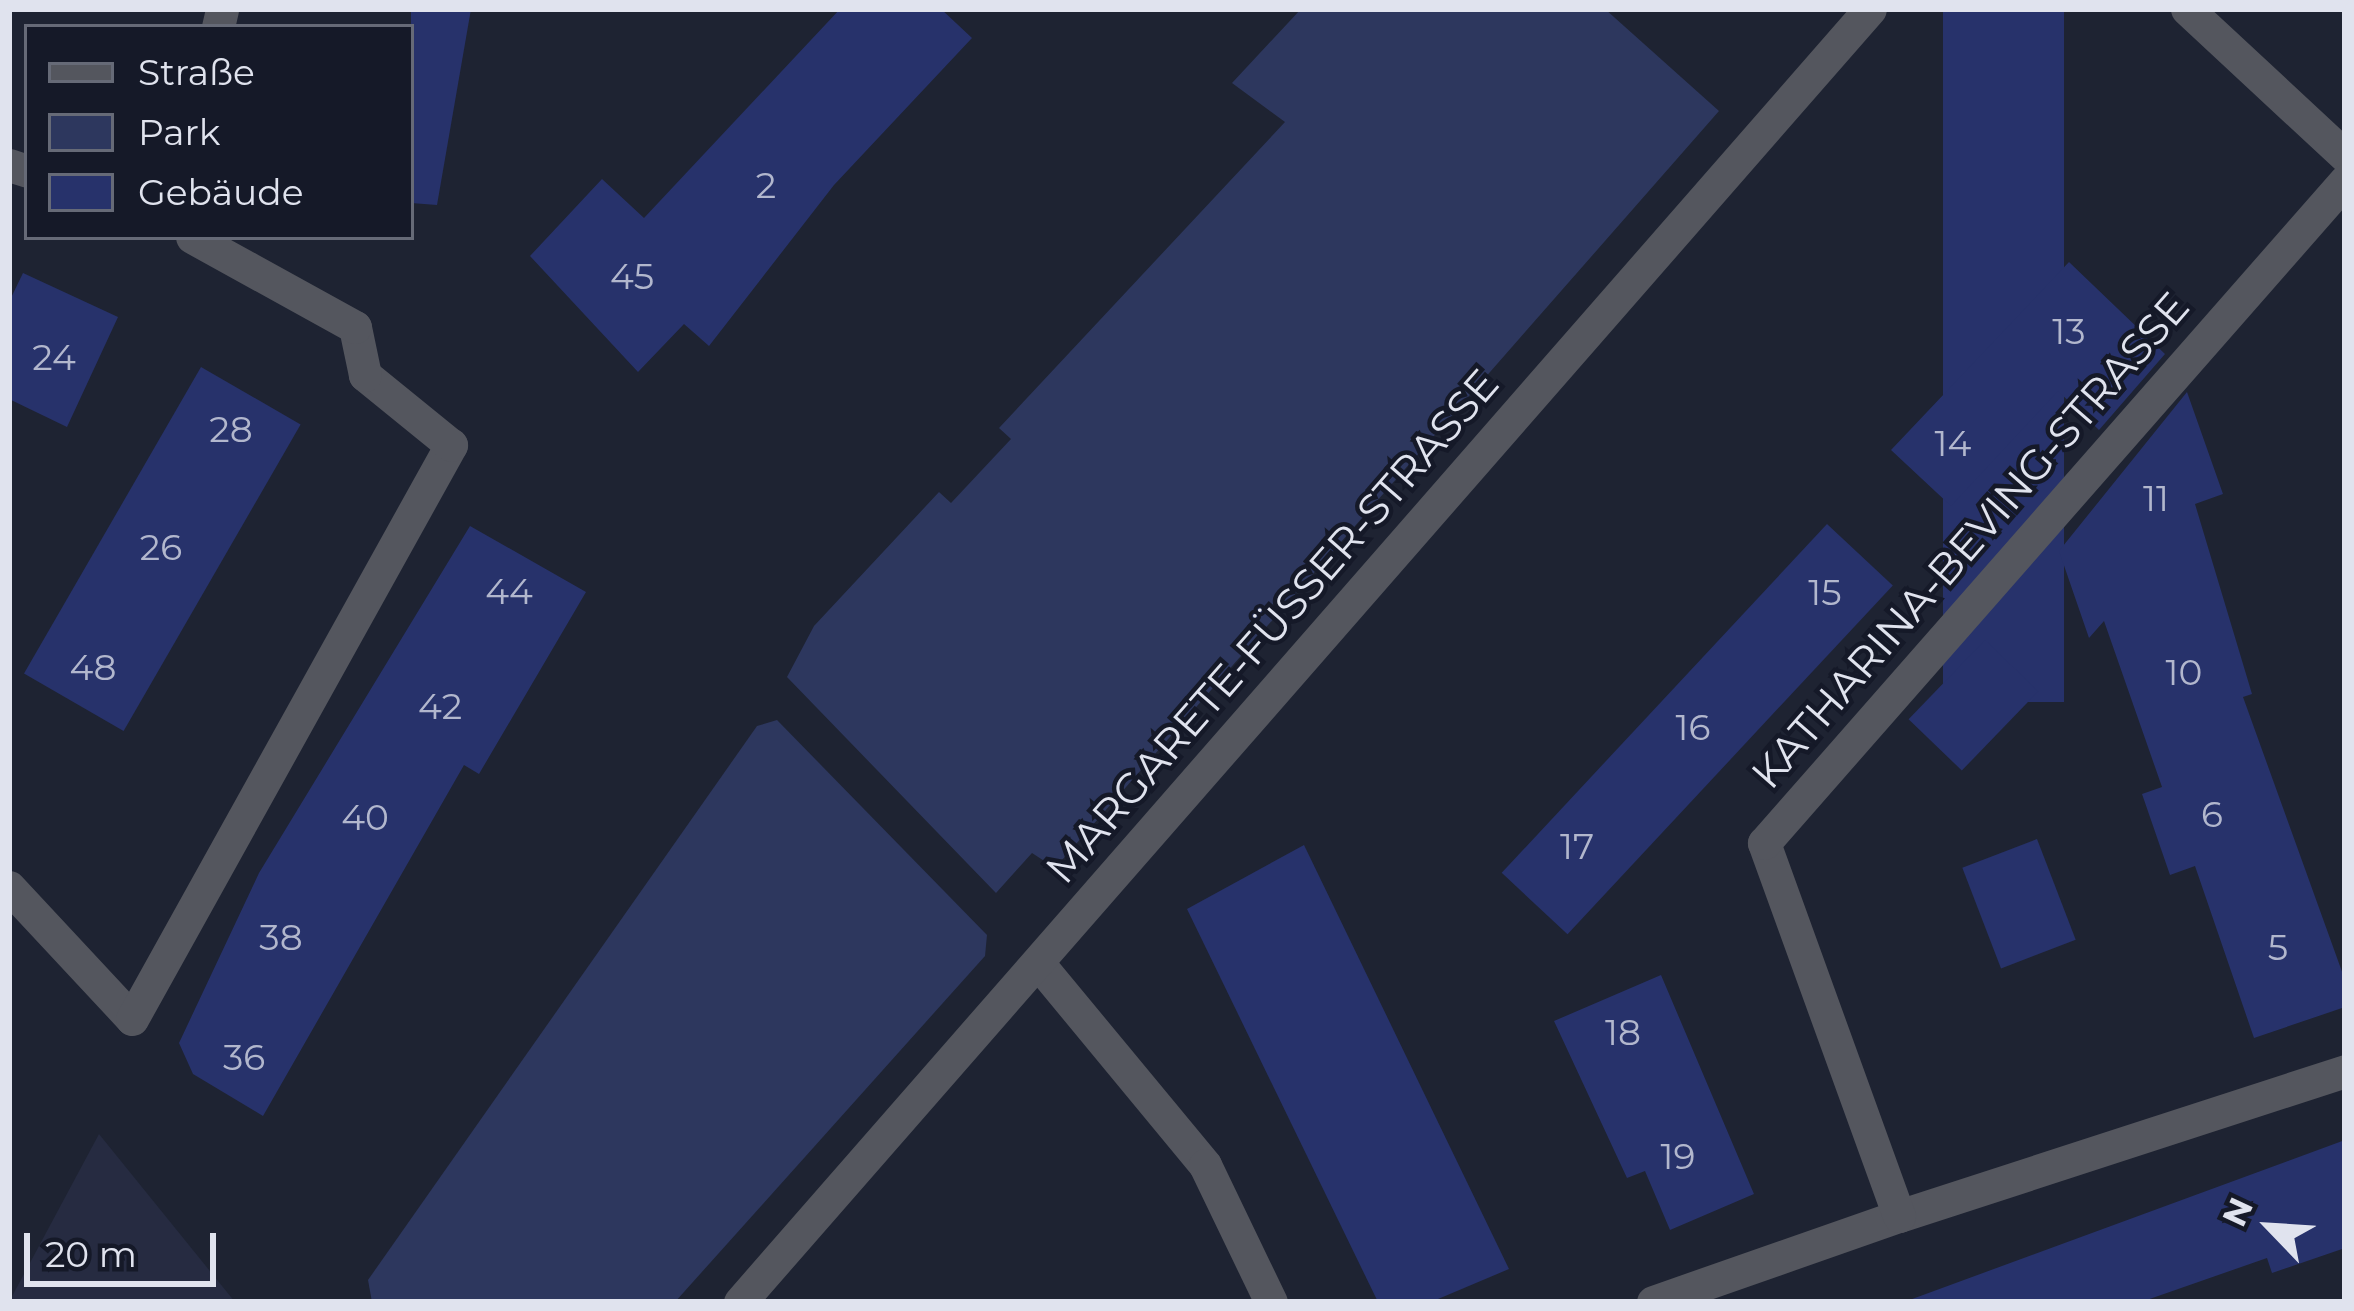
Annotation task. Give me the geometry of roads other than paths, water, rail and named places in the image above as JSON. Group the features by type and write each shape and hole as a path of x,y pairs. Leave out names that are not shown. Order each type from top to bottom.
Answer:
{"street":[{"name":"MARGARETE-FÜSSER-STRASSE","path":"740,1302 1870,9"},
{"path":"2187,9 2345,156"},
{"name":"KATHARINA-BEVING-STRASSE","path":"1899,1216 1764,843 2345,181"},
{"path":"9,887 132,1019 451,445 365,375 356,327 196,240"},
{"path":"1038,963 1205,1165 1271,1302"},
{"path":"1653,1302 1899,1216 2345,1071"}]}
